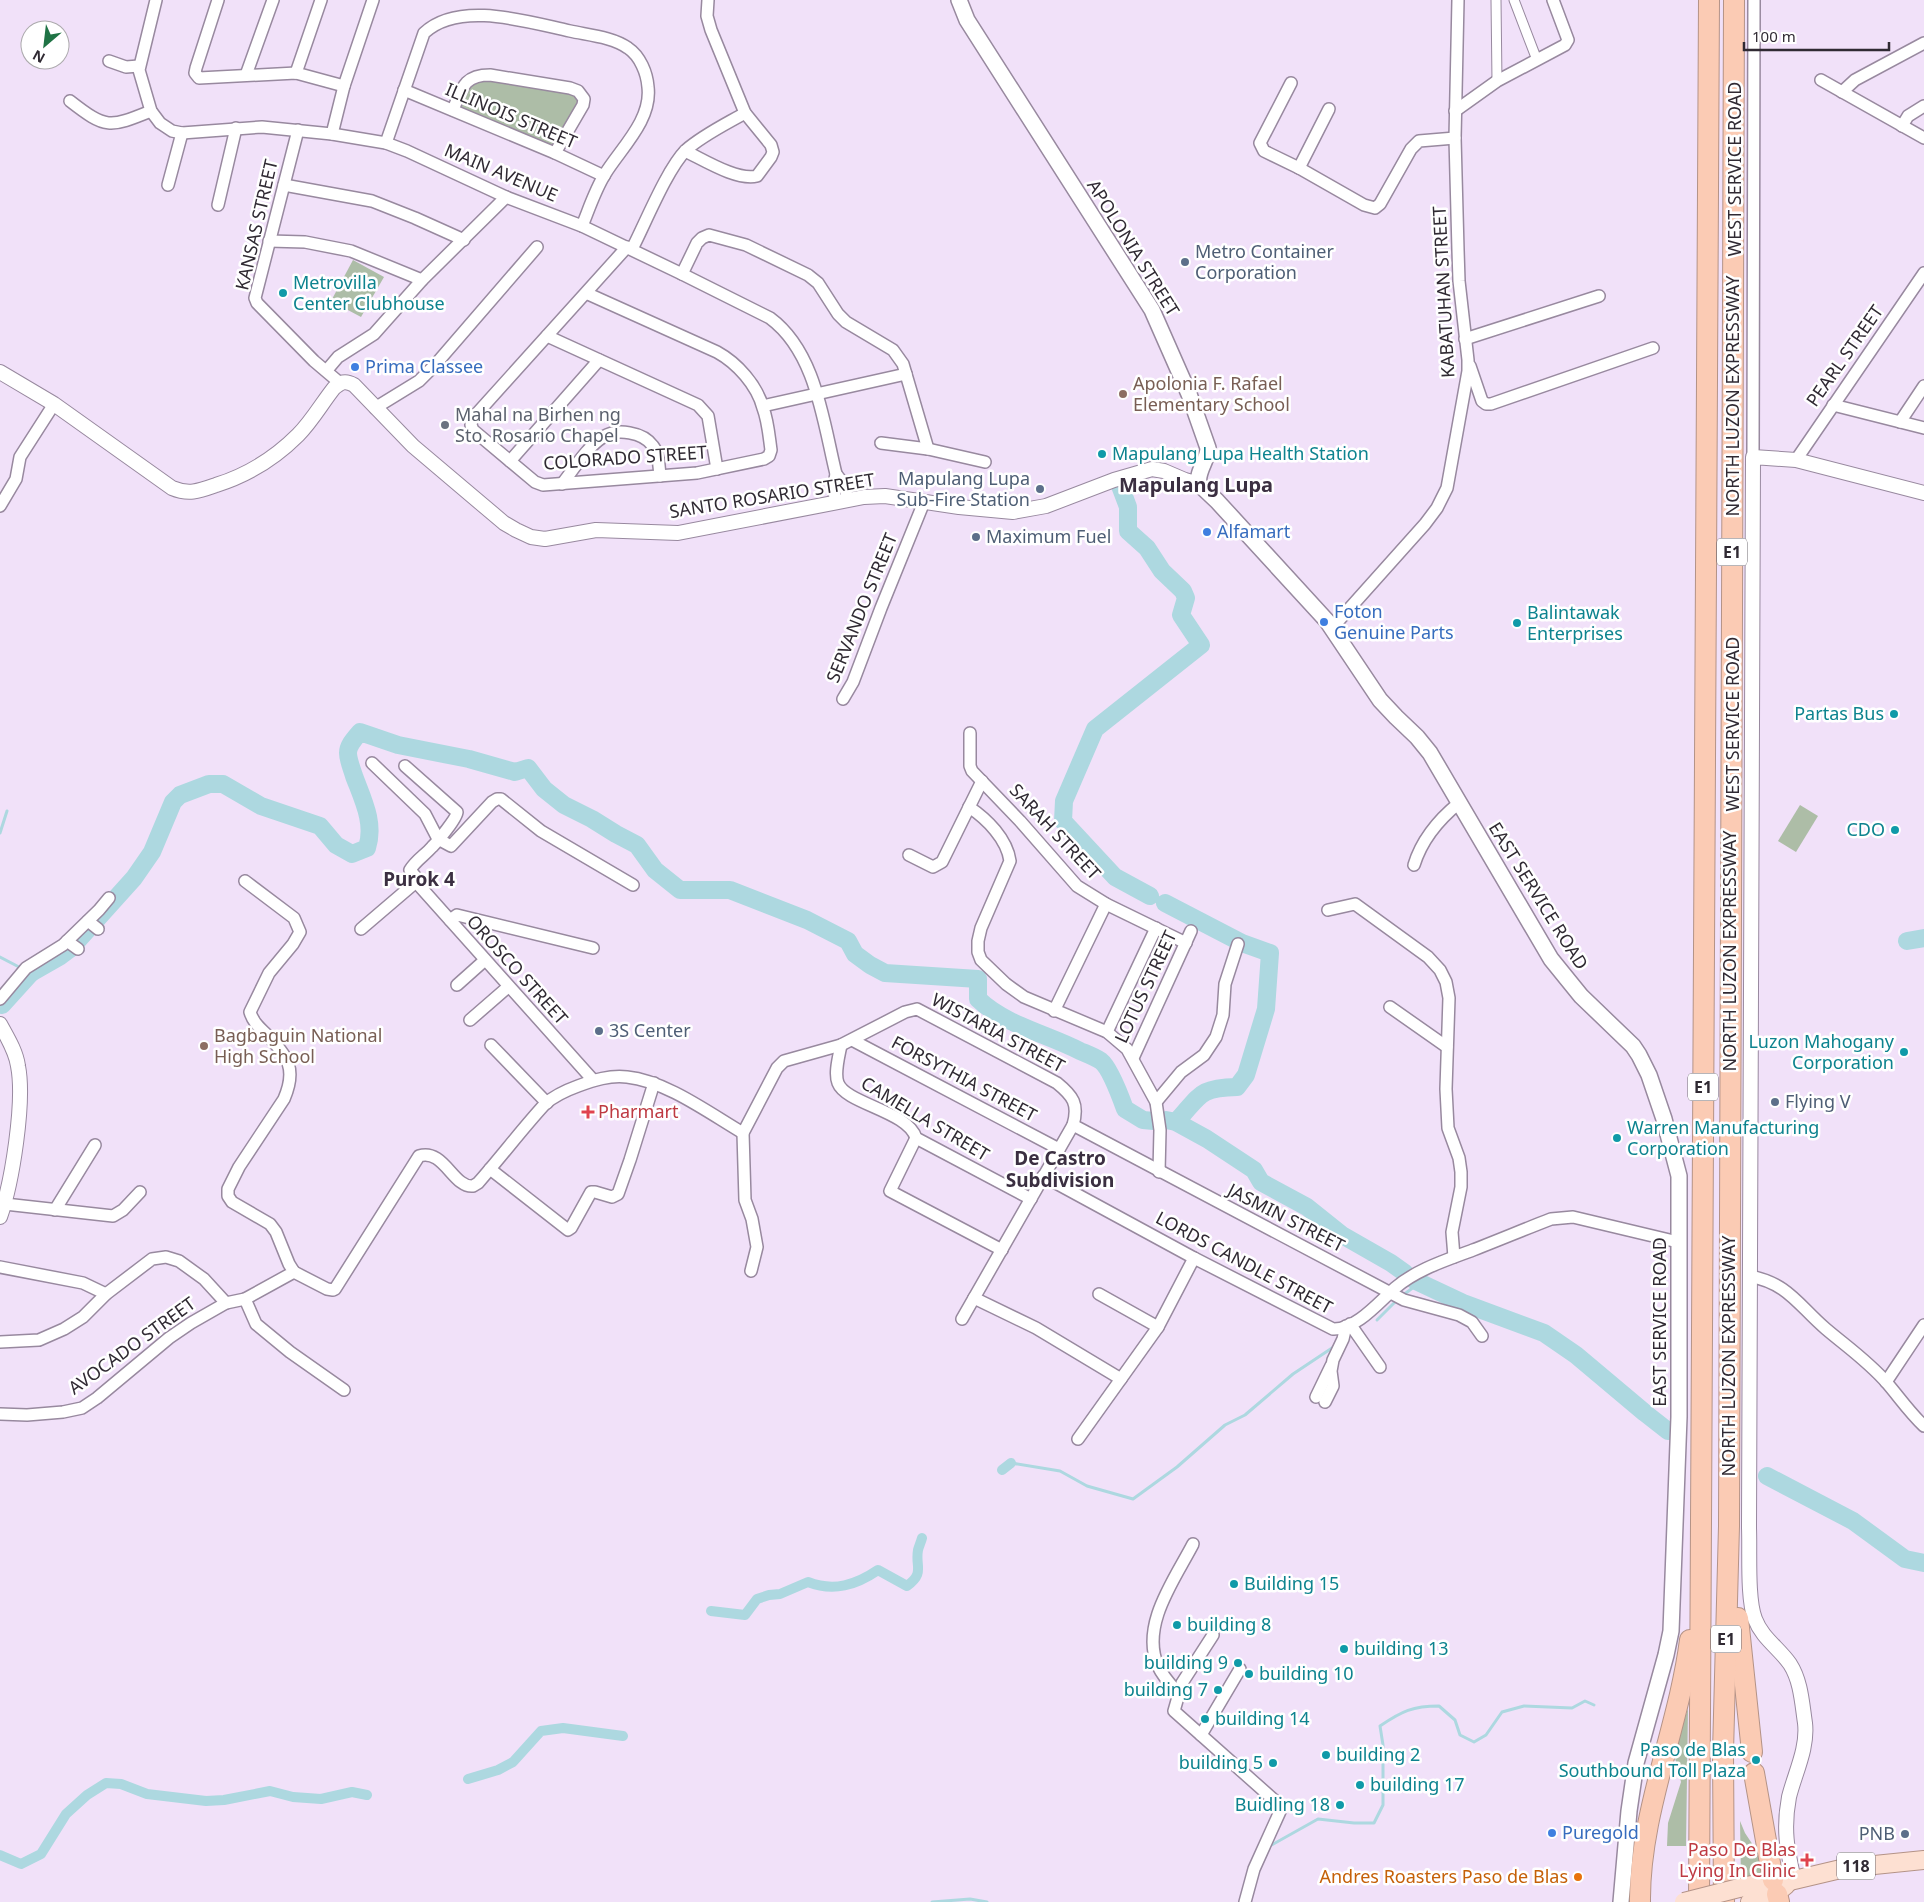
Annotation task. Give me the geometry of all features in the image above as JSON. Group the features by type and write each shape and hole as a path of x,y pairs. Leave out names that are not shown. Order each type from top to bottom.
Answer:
{"highway":[{"name":"NORTH LUZON EXPRESSWAY","path":"1699,1902 1709,0"},
{"name":"NORTH LUZON EXPRESSWAY","path":"1724,1902 1723,1752 1729,1526 1734,0"},
{"path":"1729,1526 1752,1752"},
{"path":"1640,1902 1645,1842 1686,1670 1701,1564"},
{"path":"1754,1773 1782,1887"}],"main road":[{"name":"APOLONIA STREET","path":"959,0 967,20 1134,281 1164,335 1189,394 1208,448 1208,455 1198,481"},
{"path":"1198,481 1202,488 1217,501 1332,628 1380,700 1417,737 1430,754 1459,803"},
{"name":"EAST SERVICE ROAD","path":"1459,803 1551,959 1581,996 1633,1046 1649,1075 1664,1119 1679,1176 1679,1418 1671,1631 1636,1763 1629,1811 1621,1902"},
{"name":"118","path":"1684,1902 1744,1895 1782,1887 1845,1868 1924,1860"}],"street":[{"path":"156,0 139,66 151,111 160,123 172,131 182,133 168,185"},
{"path":"218,0 195,73 196,76 203,79 296,73 344,86"},
{"path":"246,75 273,0"},
{"path":"296,73 321,0"},
{"path":"332,134 344,86 373,0"},
{"path":"708,0 707,16 711,30 746,113 771,145 771,157 757,176 742,176 685,151 704,137 746,113"},
{"name":"KABATUHAN STREET","path":"1332,628 1425,524 1443,498 1447,488 1463,401 1468,360 1458,281 1455,111 1458,0"},
{"path":"1496,0 1497,82"},
{"path":"1514,0 1537,60"},
{"path":"1455,111 1497,82 1565,45 1568,40 1553,0"},
{"name":"WEST SERVICE ROAD","path":"1754,0 1749,1528 1751,1598 1754,1618 1761,1631 1790,1665 1798,1679 1805,1726 1804,1744 1787,1812 1782,1887"},
{"path":"386,143 424,33 435,23 458,16 502,16 597,37 623,45 640,59 648,85 648,105 635,130 604,176 582,226"},
{"path":"1842,92 1855,80 1924,43"},
{"path":"110,61 126,67 139,66"},
{"path":"452,110 462,87 468,80 479,75 499,76 578,91 584,99 583,105 554,153"},
{"path":"1821,80 1924,138"},
{"path":"1291,83 1260,143 1264,151 1299,168 1364,205 1375,208 1380,204 1414,144 1419,141 1455,138"},
{"name":"ILLINOIS STREET","path":"404,90 604,176"},
{"path":"70,101 89,116 103,123 110,124 151,111"},
{"path":"1902,126 1908,116 1924,106"},
{"path":"1299,168 1329,109"},
{"name":"MAIN AVENUE","path":"182,133 262,127 332,134 386,143 506,197 582,226 770,318 782,327 801,353 810,372 836,474 834,484 842,500"},
{"path":"218,205 236,128"},
{"name":"KANSAS STREET","path":"298,130 256,294 257,303 314,361 327,370 340,383"},
{"name":"COLORADO STREET","path":"685,151 670,174 630,248 547,336 470,422 473,430 535,482 543,485 562,484 697,473 764,459 770,456 771,450 763,406"},
{"path":"284,185 372,201 464,240"},
{"path":"327,370 338,356 374,334 422,280 506,197"},
{"path":"682,274 693,251 702,238 709,235 746,245 791,266 818,283 838,314 846,322 893,350 903,364 928,449"},
{"path":"269,241 305,242 351,251 422,280"},
{"path":"375,408 419,381 537,247"},
{"name":"PEARL STREET","path":"1796,460 1924,273"},
{"path":"586,294 732,360 742,372 763,406 906,374"},
{"path":"1465,339 1599,296"},
{"path":"547,336 698,405 708,416 716,469"},
{"path":"1468,360 1482,401 1486,404 1491,404 1653,348"},
{"path":"510,461 599,360"},
{"path":"0,372 54,404 172,488 186,493 206,489 241,476 272,458 298,435 334,388 340,383"},
{"name":"SANTO ROSARIO STREET","path":"340,383 348,382 354,385 413,446 504,523 531,537 545,539 596,530 685,532 842,500 884,496 996,512 1013,512 1046,506 1114,480 1152,469 1164,471 1192,482 1198,481"},
{"path":"1900,422 1924,386"},
{"path":"0,506 16,479 20,458 54,404"},
{"path":"1833,405 1924,428"},
{"path":"562,484 592,447 604,436 616,432 629,433 653,445 659,459 660,476"},
{"path":"881,443 928,449 985,462"},
{"path":"1753,457 1796,460 1924,493"},
{"name":"SERVANDO STREET","path":"843,699 853,682 924,502"},
{"name":"SARAH STREET","path":"970,733 970,766 972,771 1020,821 1076,886 1106,904 1186,943"},
{"path":"372,763 424,814 438,839 451,846 492,802 501,799 542,831 633,884"},
{"path":"361,929 416,882 416,876 410,870 413,865 433,846 456,818 457,812 405,766"},
{"path":"909,855 933,867 942,862 982,781"},
{"path":"1414,865 1424,840 1436,824 1459,803"},
{"path":"969,807 992,827 1005,848 1010,861 981,928 978,941 978,952 981,960 1006,984 1024,997 1107,1032 1133,1058 1156,1102 1160,1130 1159,1172"},
{"path":"245,882 294,918 300,932 293,944 269,973 250,1012 252,1020 276,1045 288,1061 291,1071 288,1091 284,1100 239,1167 228,1189 228,1196 232,1202 270,1224 276,1232 294,1272 327,1289 336,1289 419,1156 426,1154 435,1157 469,1187 478,1183 547,1103 563,1092 593,1080 625,1076 654,1083 743,1132"},
{"name":"OROSCO STREET","path":"416,882 593,1080"},
{"path":"0,999 26,968 50,954 72,945 103,914 109,898"},
{"path":"1054,1010 1106,904"},
{"path":"1328,910 1355,904 1428,958 1440,970 1446,982 1449,998 1446,1089 1448,1128 1462,1172 1452,1232 1454,1257"},
{"path":"450,920 457,915 593,948"},
{"path":"1107,1032 1156,928"},
{"name":"LOTUS STREET","path":"1133,1058 1191,931"},
{"path":"1156,1102 1181,1072 1204,1055 1216,1036 1223,1015 1225,984 1238,944"},
{"path":"457,985 484,960"},
{"path":"470,1020 508,987"},
{"path":"1390,1007 1447,1047"},
{"name":"WISTARIA STREET","path":"852,1040 905,1012 916,1009 1057,1083 1067,1092 1076,1106 1073,1125"},
{"path":"0,1024 16,1059 20,1089 17,1124 5,1204 0,1217"},
{"path":"751,1271 757,1247 752,1219 745,1200 743,1132 777,1068 784,1061 841,1045 852,1040"},
{"name":"FORSYTHIA STREET","path":"852,1040 1059,1149"},
{"path":"491,1045 547,1103"},
{"name":"CAMELLA STREET","path":"841,1045 837,1077 841,1088 903,1122 914,1131 916,1138 1030,1199"},
{"path":"490,1169 568,1230 571,1228 591,1192 612,1197 618,1194 654,1083"},
{"path":"962,1319 1073,1125"},
{"name":"JASMIN STREET","path":"1073,1125 1404,1300 1459,1315 1472,1322 1482,1336"},
{"path":"916,1138 890,1191 1002,1250"},
{"path":"55,1210 95,1145"},
{"name":"LORDS CANDLE STREET","path":"1044,1176 1327,1328 1337,1330 1373,1308 1394,1288 1418,1273 1551,1219 1567,1216 1678,1242"},
{"path":"5,1204 114,1216 123,1210 140,1192"},
{"path":"0,1342 39,1340 64,1329 83,1316 106,1294 152,1259 166,1257 179,1261 204,1280 226,1303"},
{"path":"1078,1439 1138,1352 1158,1327 1194,1258"},
{"path":"0,1267 82,1283 106,1294"},
{"name":"AVOCADO STREET","path":"0,1414 27,1415 63,1412 82,1408 190,1323 226,1303 245,1299 294,1272"},
{"path":"1749,1276 1764,1279 1785,1289 1826,1329 1841,1340 1886,1382 1909,1412 1924,1426"},
{"path":"1099,1294 1158,1327"},
{"path":"974,1298 1036,1328 1121,1379"},
{"path":"245,1299 256,1324 290,1352 344,1390"},
{"path":"1320,1399 1333,1386 1332,1365 1348,1325"},
{"path":"1348,1325 1380,1367"},
{"path":"1886,1382 1924,1325"},
{"path":"1179,1694 1162,1674 1157,1664 1154,1654 1153,1629 1171,1586 1193,1544"},
{"path":"1214,1635 1182,1683 1174,1711 1282,1807 1254,1869 1245,1902"},
{"path":"1201,1735 1240,1669"}],"green space":[{"path":"490,76 580,96 583,100 554,151 455,109 463,88"},
{"path":"353,260 384,277 361,317 331,301"},
{"path":"1800,805 1818,816 1796,852 1778,841"},
{"path":"1688,1708 1686,1846 1667,1846 1668,1823 1681,1782 1674,1754"},
{"path":"1740,1821 1745,1833 1757,1851 1766,1875 1741,1882"}],"waterway":[{"path":"1119,483 1128,507 1128,531 1147,548 1162,571 1183,591 1186,598 1181,615 1201,645 1095,729 1064,801 1063,821 1115,877 1150,896"},
{"path":"26,971 31,973 71,948 134,878 152,852 173,802 180,795 209,784 223,784 261,806 320,826 336,845 352,854 367,848 370,830 369,821 348,753 350,744 360,732 398,745 469,759 515,772 528,768 544,789 564,805 637,845 655,870 680,890 730,890 807,920 848,941 855,954 885,973 978,979 978,999 989,1008 1013,1022 1101,1061 1111,1076 1125,1109 1143,1120 1154,1121"},
{"path":"0,833 7,811"},
{"path":"1165,903 1242,943 1270,953 1266,1009 1246,1075 1237,1087 1215,1089 1201,1095 1176,1122"},
{"path":"1907,941 1924,938"},
{"path":"0,957 19,967"},
{"path":"2,1005 31,973"},
{"path":"1166,1120 1176,1122 1207,1139 1254,1170 1261,1182 1307,1207 1342,1235 1405,1273"},
{"path":"1414,1280 1463,1303 1544,1333 1576,1355 1668,1431"},
{"path":"1402,1296 1419,1283"},
{"path":"1377,1320 1398,1299"},
{"path":"1011,1463 1060,1471 1087,1486 1133,1499 1177,1467 1225,1425 1245,1415 1293,1374 1335,1346"},
{"path":"1002,1470 1011,1463"},
{"path":"1767,1476 1853,1521 1905,1559 1924,1563"},
{"path":"711,1611 745,1615 757,1599 780,1594 808,1582 836,1587 853,1583 878,1570 907,1586 918,1573 917,1556 922,1538"},
{"path":"1268,1847 1318,1819 1374,1823 1383,1805 1383,1745 1380,1726 1401,1713 1415,1708 1439,1706 1455,1720 1460,1735 1474,1742 1486,1735 1502,1712 1524,1706 1572,1708 1585,1701 1594,1705"},
{"path":"468,1779 498,1770 513,1762 541,1731 563,1728 623,1736"},
{"path":"0,1855 21,1864 41,1854 66,1814 87,1795 106,1783 121,1784 147,1794 206,1801 224,1800 270,1791 293,1797 321,1799 352,1792 367,1795"},
{"path":"932,1902 970,1899 987,1902"}],"place":[{"name":"Metro Container Corporation","path":"1185,262"},
{"name":"Metrovilla Center Clubhouse","path":"283,293"},
{"name":"Prima Classee","path":"355,367"},
{"name":"Apolonia F. Rafael Elementary School","path":"1123,394"},
{"name":"Mahal na Birhen ng Sto. Rosario Chapel","path":"445,425"},
{"name":"Mapulang Lupa Health Station","path":"1102,454"},
{"name":"Mapulang Lupa Sub-Fire Station","path":"1040,489"},
{"name":"Alfamart","path":"1207,532"},
{"name":"Maximum Fuel","path":"976,537"},
{"name":"Foton Genuine Parts","path":"1324,622"},
{"name":"Balintawak Enterprises","path":"1517,623"},
{"name":"Partas Bus","path":"1894,714"},
{"name":"CDO","path":"1895,830"},
{"name":"3S Center","path":"599,1031"},
{"name":"Bagbaguin National High School","path":"204,1046"},
{"name":"Luzon Mahogany Corporation","path":"1904,1052"},
{"name":"Flying V","path":"1775,1102"},
{"name":"Pharmart","path":"588,1112"},
{"name":"Warren Manufacturing Corporation","path":"1617,1138"},
{"name":"Building 15","path":"1234,1584"},
{"name":"building 8","path":"1177,1625"},
{"name":"building 13","path":"1344,1649"},
{"name":"building 9","path":"1238,1663"},
{"name":"building 10","path":"1249,1674"},
{"name":"building 7","path":"1218,1690"},
{"name":"building 14","path":"1205,1719"},
{"name":"building 2","path":"1326,1755"},
{"name":"Paso de Blas Southbound Toll Plaza","path":"1756,1760"},
{"name":"building 5","path":"1273,1763"},
{"name":"building 17","path":"1360,1785"},
{"name":"Buidling 18","path":"1340,1805"},
{"name":"Puregold","path":"1552,1833"},
{"name":"PNB","path":"1905,1834"},
{"name":"Paso De Blas Lying In Clinic","path":"1807,1860"},
{"name":"Andres Roasters Paso de Blas","path":"1578,1877"}],"district":[{"name":"Mapulang Lupa","path":"1196,485"},
{"name":"Purok 4","path":"419,879"},
{"name":"De Castro Subdivision","path":"1060,1169"}]}
